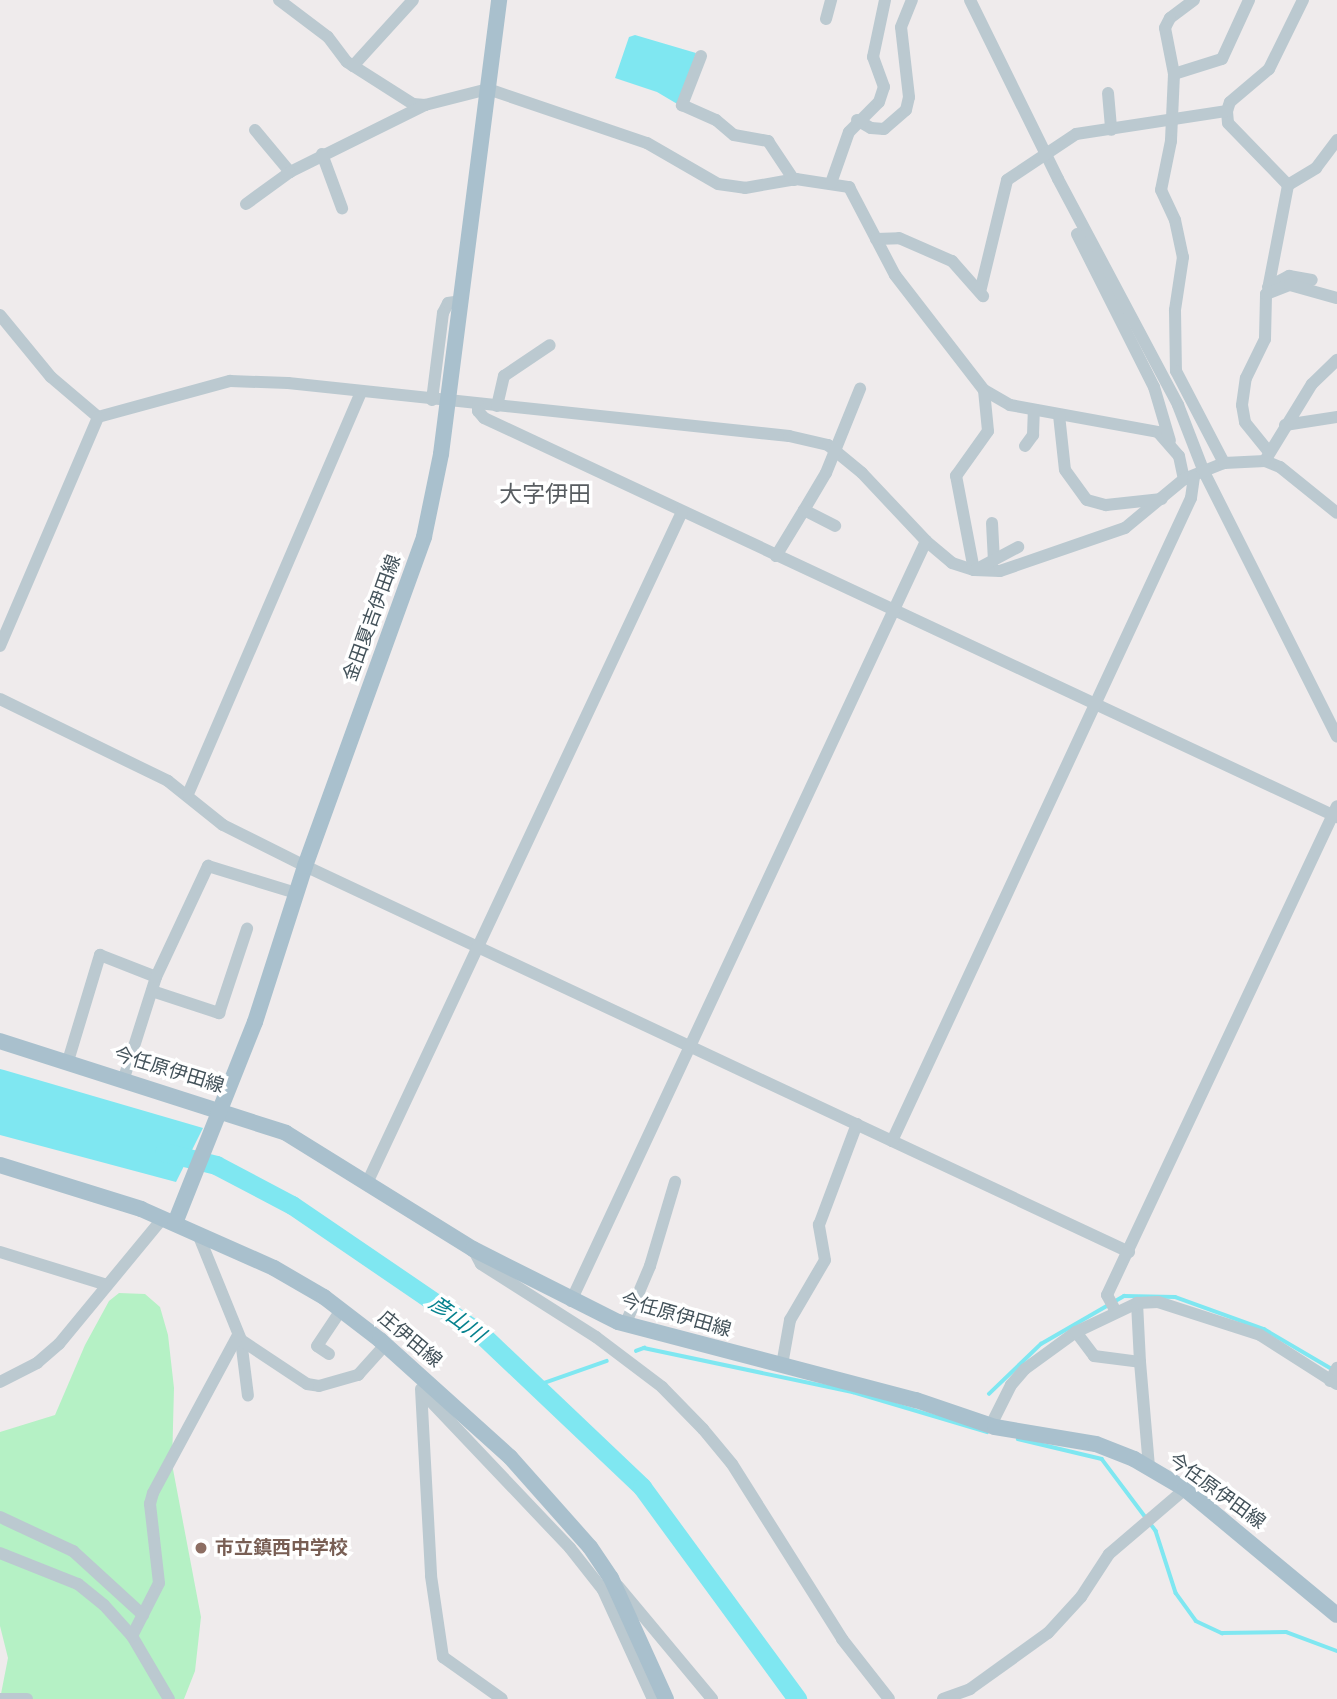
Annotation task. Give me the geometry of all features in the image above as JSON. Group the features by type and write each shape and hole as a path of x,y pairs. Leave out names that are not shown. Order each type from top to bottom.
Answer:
{"main road":[{"name":"金田夏吉伊田線","path":"172,1218 255,1022 305,866 424,537 440,400 460,300 499,0"},
{"name":"今任原伊田線","path":"0,1041 219,1107 286,1133 368,1181 473,1249 571,1301 625,1325 782,1365 991,1425 1096,1444 1149,1468 1185,1489 1337,1615"},
{"name":"庄伊田線","path":"0,1165 172,1218 198,1234 274,1268 341,1310 385,1345 510,1457 590,1547 611,1578 666,1699"}],"street":[{"path":"279,0 328,37 353,66 413,104 425,105"},
{"path":"353,66 413,0"},
{"path":"826,19 831,0"},
{"path":"831,183 857,120 879,102 884,87 873,58 885,0"},
{"path":"857,120 871,128 884,129 906,110 909,97 901,27 912,0"},
{"path":"970,0 1154,387 1170,441 1194,476 1337,736"},
{"path":"1194,0 1175,12 1165,28 1174,74 1173,122 1161,190 1175,220 1183,257 1174,359 1224,463"},
{"path":"1174,74 1222,59 1249,0"},
{"path":"1288,185 1228,123 1227,111 1230,102 1269,69 1303,0"},
{"path":"701,56 682,105 716,120 734,135 768,141 794,180"},
{"path":"246,204 290,172 322,154 425,105 488,89 647,143 718,184 745,188 794,180 849,187 857,195 895,275 984,390 1010,405 1142,427 1170,441"},
{"path":"1108,93 1111,130"},
{"path":"876,239 899,238 952,261 981,294 1003,187 1042,156 1076,134 1173,122 1227,111"},
{"path":"255,130 290,172"},
{"path":"1337,141 1316,168 1288,185 1268,289 1265,339 1245,378 1242,405 1245,422 1267,456 1303,481 1337,513"},
{"path":"322,154 342,208"},
{"path":"892,1141 1191,498 1194,476 1178,405 1042,156"},
{"path":"1268,289 1289,276 1312,280"},
{"path":"1268,289 1290,285 1337,298"},
{"path":"0,314 51,377 99,417"},
{"path":"497,406 504,376 550,345"},
{"path":"1267,456 1312,384 1337,360"},
{"path":"99,417 230,381 288,383 360,394 789,436 835,451 926,541 952,562 975,570 1000,571 1125,528 1194,476 1224,463 1267,456"},
{"path":"776,556 835,451 860,389"},
{"path":"975,570 956,476 988,431 984,390"},
{"path":"188,794 360,394"},
{"path":"478,404 478,411 484,418 1096,705 1336,813 1107,1295 1115,1309"},
{"path":"1025,446 1033,435 1034,410"},
{"path":"1059,415 1065,470 1087,500 1105,505 1161,499"},
{"path":"0,646 99,417"},
{"path":"1285,425 1337,417"},
{"path":"804,510 835,526"},
{"path":"368,1181 682,512"},
{"path":"992,523 994,560"},
{"path":"571,1301 687,1045 926,541"},
{"path":"975,570 1018,547"},
{"path":"0,699 188,794 223,825 305,866 1129,1252"},
{"path":"124,1078 156,977 208,866 296,893"},
{"path":"152,991 219,1013 247,929"},
{"path":"68,1061 100,955 156,977"},
{"path":"782,1365 790,1320 825,1260 819,1225 857,1124"},
{"path":"625,1325 650,1266 675,1182"},
{"path":"0,1382 37,1363 59,1344 107,1285 172,1218"},
{"path":"198,1234 239,1337 248,1396"},
{"path":"473,1249 481,1264 596,1337 662,1387 703,1429 732,1464 842,1639 889,1699"},
{"path":"0,1252 107,1285"},
{"path":"991,1425 1011,1385 1026,1369 1076,1332 1115,1309 1137,1303 1158,1302 1260,1335 1334,1377"},
{"path":"1137,1303 1149,1468"},
{"path":"329,1354 317,1346 341,1310"},
{"path":"1076,1332 1094,1356 1140,1362"},
{"path":"239,1337 307,1384 319,1387 358,1375 385,1345"},
{"path":"132,1636 159,1583 150,1504 153,1493 239,1337"},
{"path":"421,1375 430,1576 443,1657 502,1699"},
{"path":"422,1392 570,1548 603,1590 653,1699"},
{"path":"943,1699 970,1689 1048,1633 1081,1597 1109,1554 1185,1489"},
{"path":"0,1517 73,1551 143,1615"},
{"path":"0,1553 78,1584 132,1636 169,1699"},
{"path":"611,1578 668,1641 712,1699"},
{"path":"0,1699 27,1699"}],"green space":[{"path":"119,1293 145,1294 160,1307 168,1335 174,1388 172,1464 201,1617 195,1671 184,1699 0,1699 8,1658 0,1626 0,1432 55,1415 85,1345 109,1301"}],"water":[{"path":"635,35 696,53 679,105 657,92 615,78 629,37"},
{"path":"0,1069 203,1128 176,1182 0,1135"}],"waterway":[{"name":"彦山川","path":"164,1152 216,1165 292,1205 481,1334 642,1487 797,1699"},
{"path":"989,1394 1041,1344 1124,1296 1175,1297 1264,1329 1332,1369"},
{"path":"636,1351 644,1348 853,1392 987,1432"},
{"path":"533,1387 607,1361"},
{"path":"1018,1439 1102,1459 1156,1531 1176,1593 1196,1621 1222,1633 1286,1632 1337,1651"}],"place":[{"name":"市立鎮西中学校","path":"201,1548"}],"district":[{"name":"大字伊田","path":"545,494"}]}
